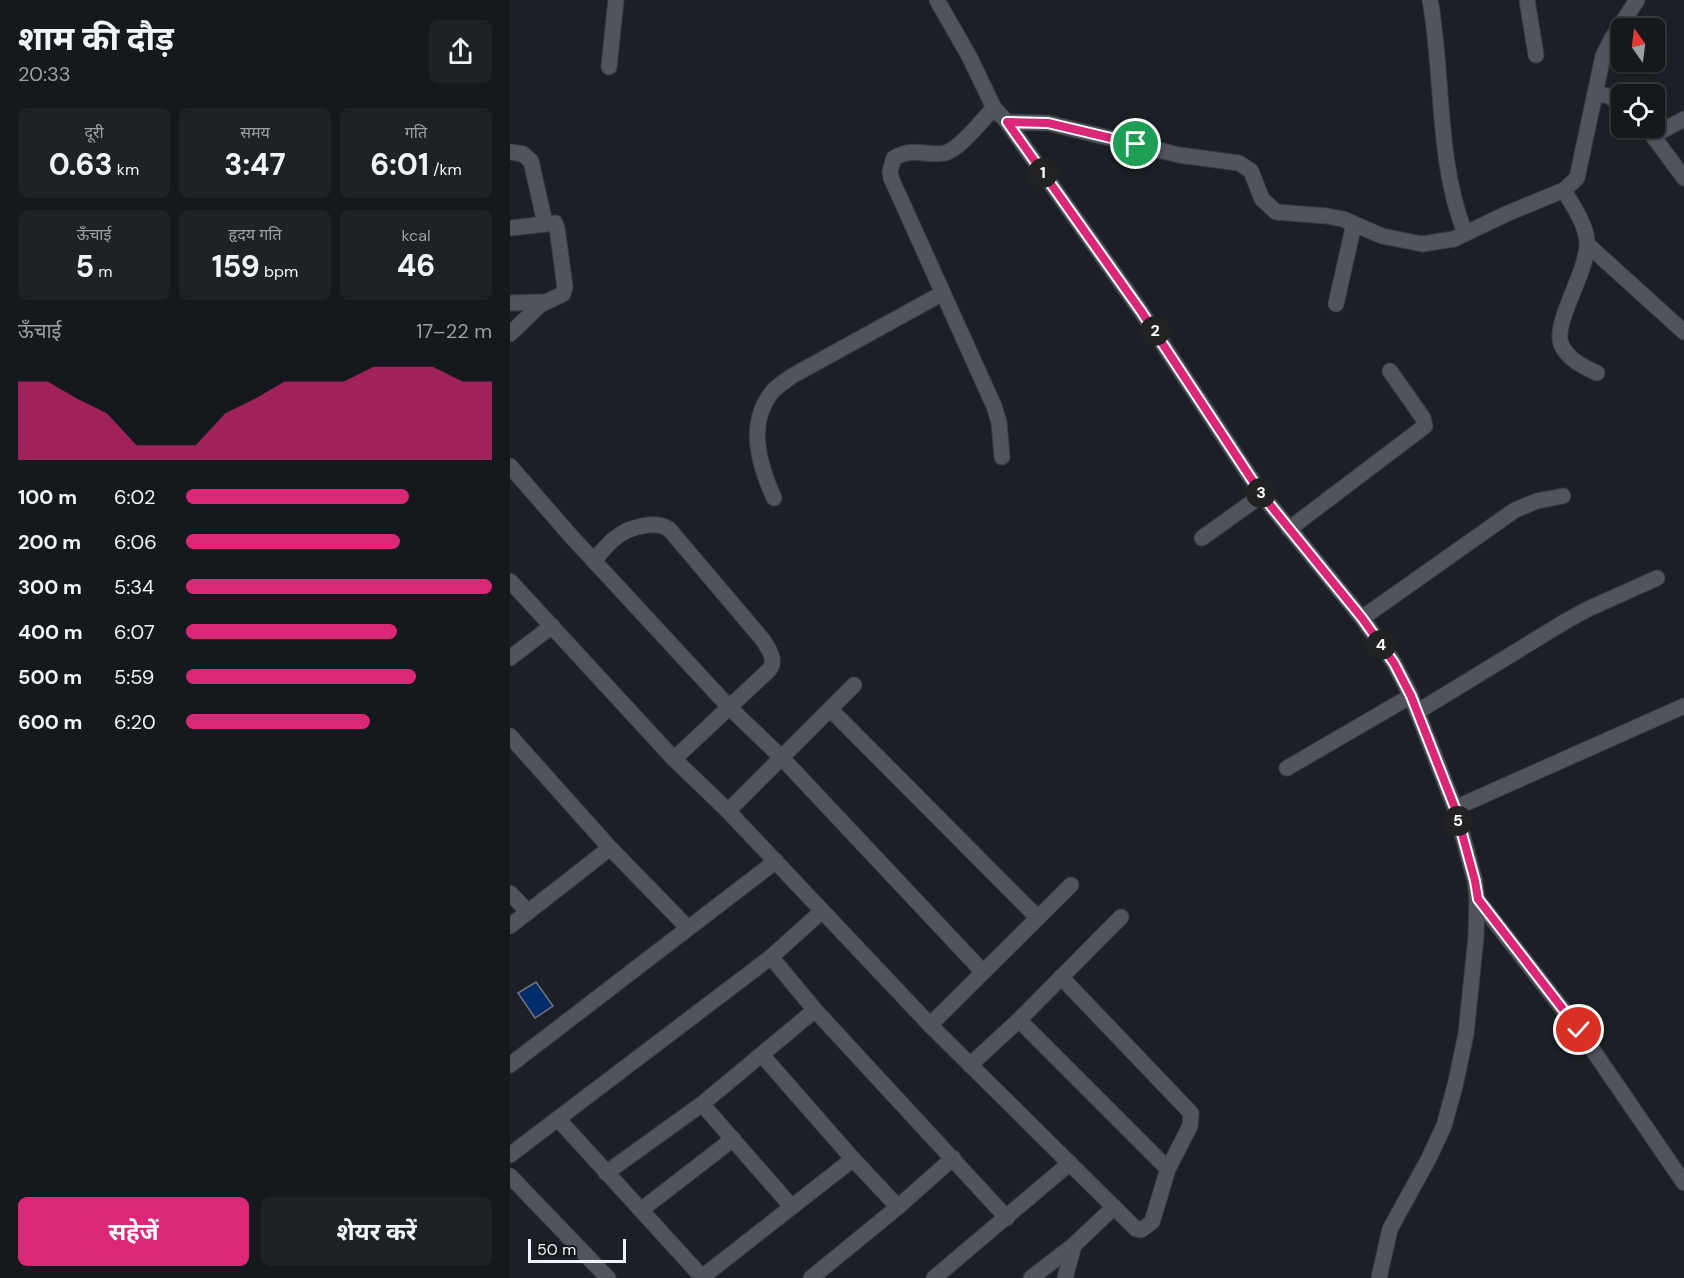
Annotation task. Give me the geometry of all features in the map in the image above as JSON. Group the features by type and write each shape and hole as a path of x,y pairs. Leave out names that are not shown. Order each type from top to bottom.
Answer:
{"street":[{"path":"609,67 616,0"},
{"path":"937,0 969,56 994,108 1007,122 1141,311 1262,495 1362,618 1394,663 1411,696 1455,808 1478,899 1466,1034 1452,1102 1436,1145 1390,1229 1379,1278"},
{"path":"1430,0 1438,58 1449,183 1456,213 1465,234"},
{"path":"1527,0 1536,55"},
{"path":"1007,122 1048,123 1179,155 1239,163 1251,171 1262,199 1276,212 1326,216 1354,224 1382,236 1422,244 1446,241 1564,190 1577,178 1604,56 1611,40 1637,0"},
{"path":"1595,93 1611,98"},
{"path":"994,108 954,148 940,153 910,151 894,158 891,165 891,178 997,414 1002,457"},
{"path":"1665,126 1684,119"},
{"path":"1656,138 1684,178"},
{"path":"510,152 523,154 531,161 545,223"},
{"path":"1564,190 1582,222 1588,245 1560,333 1561,344 1574,360 1597,373"},
{"path":"510,228 555,223 565,287 560,297 544,302 510,303"},
{"path":"1336,304 1354,224"},
{"path":"1588,245 1684,332"},
{"path":"774,498 762,472 757,444 764,406 774,390 792,376 943,293"},
{"path":"510,334 544,302"},
{"path":"1289,529 1425,426 1423,418 1390,371"},
{"path":"510,466 729,707 782,758 983,972"},
{"path":"1202,538 1262,495"},
{"path":"1362,618 1515,510 1537,501 1563,496"},
{"path":"594,561 610,543 626,532 658,524 669,529 763,640 772,656 772,666 674,759"},
{"path":"1417,712 1566,621 1657,578"},
{"path":"510,581 674,759 728,811 930,1025 1114,1207 1141,1230 1152,1222 1168,1169 1190,1126 1191,1113 1061,977"},
{"path":"510,658 552,626"},
{"path":"728,811 854,685"},
{"path":"1287,768 1411,696"},
{"path":"1455,808 1684,706"},
{"path":"831,710 1038,918"},
{"path":"510,736 610,848 688,928"},
{"path":"510,926 610,848"},
{"path":"510,1065 776,861"},
{"path":"930,1025 1071,885"},
{"path":"510,893 528,912"},
{"path":"1478,899 1579,1030 1684,1183"},
{"path":"510,1155 771,957 822,912"},
{"path":"970,1065 1019,1020 1121,917"},
{"path":"771,957 815,1010 1007,1218"},
{"path":"606,1173 702,1104 815,1010"},
{"path":"1019,1020 1168,1169"},
{"path":"762,1055 898,1207"},
{"path":"702,1104 791,1206"},
{"path":"558,1119 702,1278 853,1159"},
{"path":"641,1210 733,1139"},
{"path":"811,1278 898,1207 953,1158"},
{"path":"934,1278 1070,1163"},
{"path":"510,1176 608,1278"},
{"path":"1032,1278 1074,1245 1114,1207"},
{"path":"1065,1278 1074,1245"}],"building":[{"path":"536,982 553,1006 535,1018 518,993"}],"route":[{"path":"1136,144 1048,123 1007,122 1141,311 1262,495 1362,618 1394,663 1411,696 1455,808 1478,899 1579,1030"}]}
